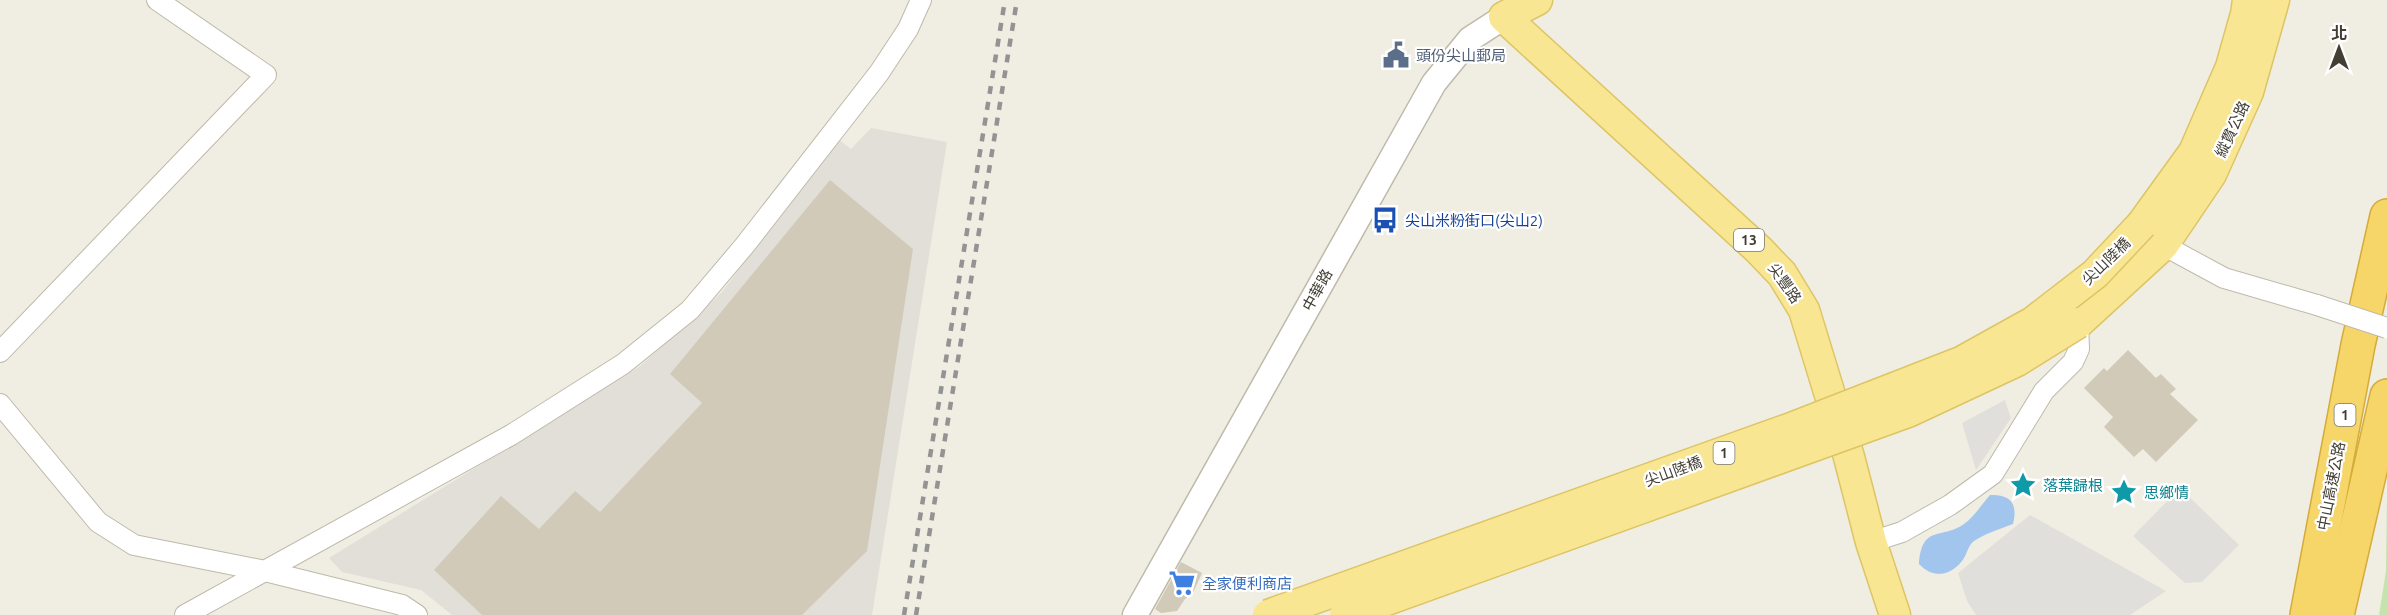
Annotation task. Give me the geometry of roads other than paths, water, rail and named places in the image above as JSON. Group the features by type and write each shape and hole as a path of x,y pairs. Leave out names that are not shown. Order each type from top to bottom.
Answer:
{"highway":[{"name":"中山高速公路","path":"2307,615 2358,345 2387,216"},
{"path":"2337,615 2387,396"}],"main road":[{"name":"中華路","path":"1506,8 1537,0"},
{"name":"縱貫公路","path":"2142,224 2194,152 2231,67 2248,0"},
{"name":"縱貫公路","path":"2163,245 2211,174 2248,92 2274,0"},
{"name":"尖豐路","path":"1506,8 1650,151 1704,197 1782,274 1804,310 1849,457 1871,542 1895,615"},
{"name":"尖山陸橋","path":"1268,615 1794,427 1961,362 2032,322 2068,295 2095,274 2142,224"},
{"name":"尖山陸橋","path":"1345,615 1908,412 2017,361 2078,323 2163,245"}],"street":[{"path":"0,352 266,75 157,0"},
{"path":"185,615 511,435 624,364 690,310 745,244 879,73 908,29 921,0"},
{"name":"中華路","path":"1135,615 1434,83 1470,39 1506,8"},
{"path":"2142,224 2163,245 2224,278 2387,328"},
{"path":"1871,542 1902,532 1950,505 1993,474 2004,452 2044,392 2073,362 2079,349 2078,323"},
{"path":"0,404 98,522 134,545 265,571 402,605 417,615"}],"water":[{"path":"1990,495 2008,498 2014,511 2013,524 1974,541 1962,561 1952,570 1936,574 1924,569 1919,564 1921,551 1928,538 1964,524"}],"railway":[{"path":"904,615 1005,0"},
{"path":"916,615 1017,0"}],"place":[{"name":"頭份尖山郵局","path":"1396,55"},
{"name":"尖山米粉街口(尖山2)","path":"1385,220"},
{"name":"落葉歸根","path":"2023,485"},
{"name":"思鄉情","path":"2124,492"},
{"name":"全家便利商店","path":"1182,583"}]}
